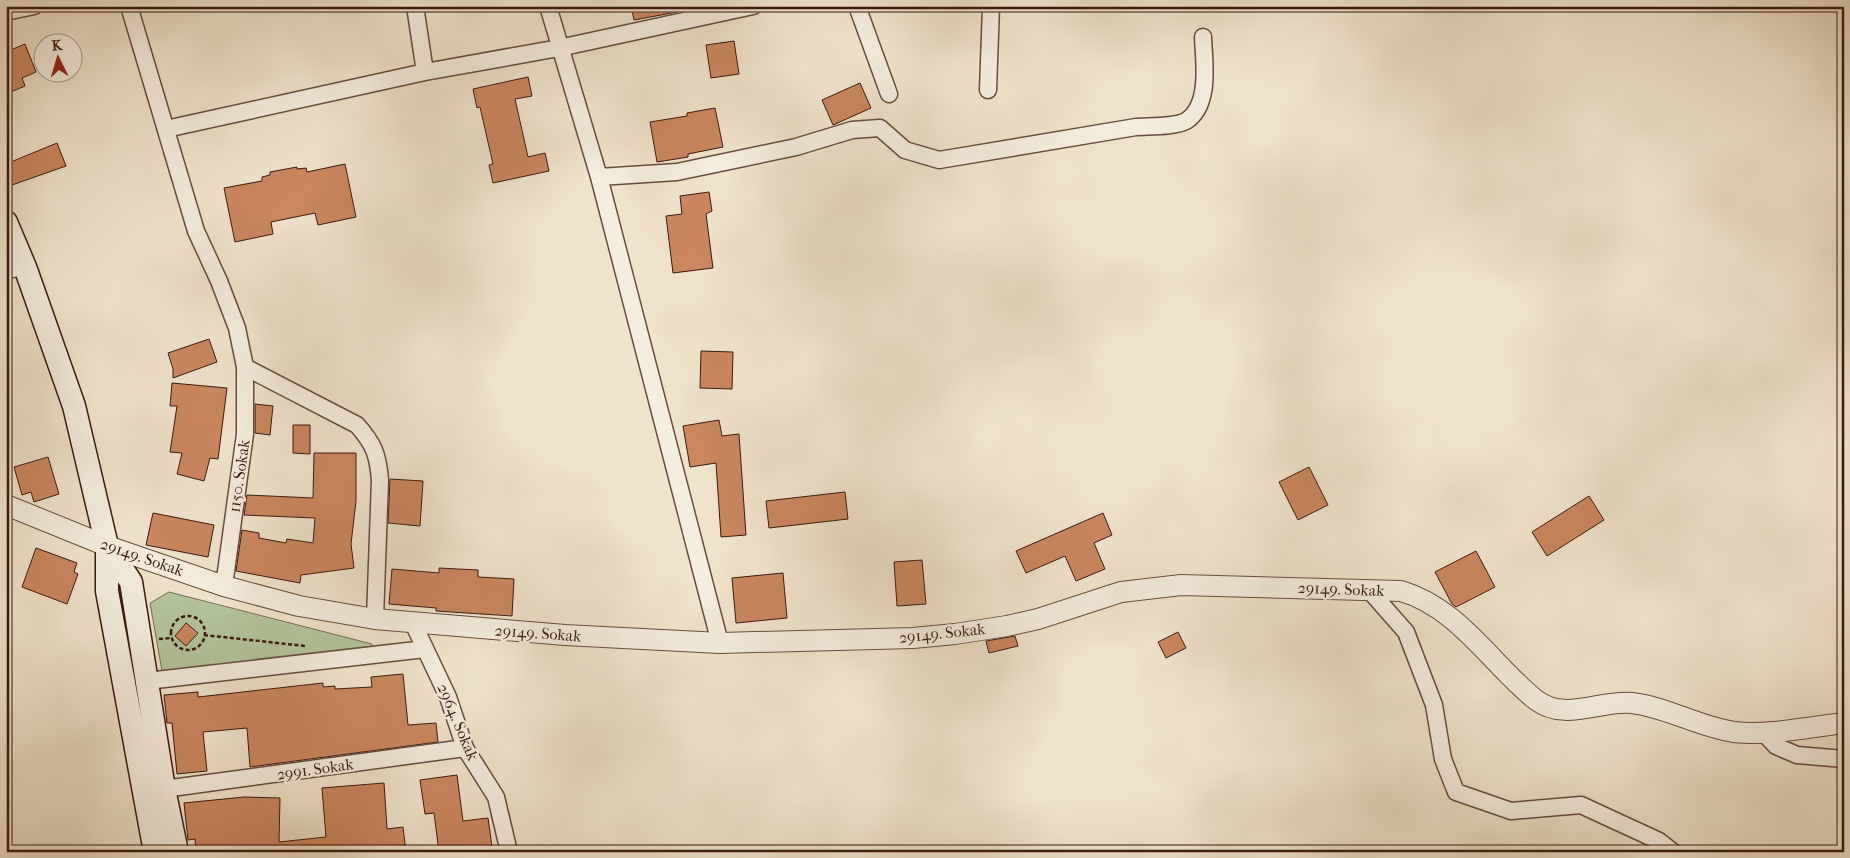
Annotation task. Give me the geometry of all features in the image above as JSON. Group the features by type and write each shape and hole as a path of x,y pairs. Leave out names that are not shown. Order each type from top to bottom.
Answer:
{"main road":[{"path":"6,222 15,269 74,406 107,546 107,591 155,852"},
{"path":"107,546 131,582 164,789 177,852"}],"street":[{"path":"6,12 34,6"},
{"name":"1150. Sokak","path":"130,6 196,231 237,328 245,367 245,434 224,586"},
{"path":"414,6 425,72"},
{"path":"548,6 599,177 720,643"},
{"path":"166,129 425,72 559,48 753,6"},
{"path":"857,6 888,94"},
{"path":"988,90 992,6"},
{"path":"599,177 677,172 796,147 852,130 880,128 905,150 939,160 1136,127 1168,125 1186,121 1198,109 1205,84 1203,37"},
{"path":"245,367 358,426 370,440 378,459 380,480 375,619"},
{"name":"29149. Sokak","path":"6,505 107,546 224,586 299,606 375,619 565,635 720,643 937,636 1008,626 1038,619 1120,592 1181,585 1401,591 1417,596 1444,612 1536,700 1556,710 1573,710 1630,703 1734,732 1763,732 1844,723"},
{"path":"1370,590 1406,632 1434,705 1443,759 1456,792 1511,811 1581,804 1658,841 1673,852"},
{"name":"2964. Sokak","path":"413,623 448,697 465,748 496,797 509,852"},
{"path":"147,681 425,649"},
{"path":"1763,732 1776,746 1797,755 1844,760"},
{"name":"2991. Sokak","path":"164,789 465,748"}],"path":[{"path":"191,616 200,622 203,627 204,636 198,647 188,650 177,647 171,638 171,632 175,622 180,618 191,616"},
{"path":"204,636 310,647"}],"green space":[{"path":"169,592 372,644 372,649 162,671 150,603"}],"building":[{"path":"631,6 676,6 677,12 634,20"},
{"path":"734,41 739,74 711,78 706,45"},
{"path":"25,44 32,62 32,74 22,78 25,86 6,94 6,52"},
{"path":"528,77 532,96 515,99 528,157 545,153 549,171 493,183 489,165 493,164 480,107 477,108 473,89"},
{"path":"860,83 871,108 833,125 822,100"},
{"path":"715,108 723,147 688,154 688,157 657,162 650,122 687,116 687,113"},
{"path":"57,143 66,166 12,185 6,170 6,164"},
{"path":"345,164 356,217 318,225 315,213 271,222 273,234 235,242 224,188 262,181 262,177 270,175 270,172 297,167 297,169 306,168 307,172"},
{"path":"709,192 712,211 706,214 713,268 673,273 666,216 682,214 680,196"},
{"path":"209,339 217,362 173,378 173,369 168,353"},
{"path":"701,351 733,352 732,389 700,388"},
{"path":"172,383 227,388 218,459 210,458 204,481 177,474 182,453 170,452 177,406 170,406"},
{"path":"255,404 273,406 270,435 255,433"},
{"path":"719,420 722,436 739,434 746,535 721,537 716,463 690,467 683,426"},
{"path":"293,425 310,425 310,454 293,453"},
{"path":"314,453 356,453 356,501 351,544 354,568 301,575 300,583 236,571 242,530 259,533 259,538 286,543 287,539 313,543 315,518 244,515 247,495 313,498"},
{"path":"48,457 59,494 34,502 31,492 22,495 14,467"},
{"path":"1309,467 1328,505 1298,520 1279,482"},
{"path":"390,479 423,481 420,526 388,523"},
{"path":"845,492 848,519 769,528 766,501"},
{"path":"1589,496 1604,520 1547,556 1532,532"},
{"path":"153,513 214,525 208,557 146,545"},
{"path":"1103,513 1112,535 1094,543 1105,569 1076,581 1065,556 1026,573 1016,551"},
{"path":"36,548 77,563 74,572 78,574 67,604 22,587"},
{"path":"1476,551 1495,587 1456,607 1452,604 1435,572"},
{"path":"922,560 926,604 897,606 894,562"},
{"path":"439,568 478,570 478,577 514,579 512,616 436,611 436,608 389,604 392,569 439,573"},
{"path":"783,573 787,618 736,623 732,578"},
{"path":"186,623 198,633 186,646 175,636"},
{"path":"1178,632 1186,648 1166,658 1158,642"},
{"path":"1015,636 1018,646 989,653 986,641"},
{"path":"403,674 408,725 436,723 438,742 250,767 247,728 203,732 207,771 177,774 172,723 167,723 164,695 198,692 198,697 323,683 323,687 335,686 335,689 372,687 371,677"},
{"path":"457,775 463,821 488,818 492,847 459,852 439,852 434,813 425,814 420,780"},
{"path":"384,783 387,829 403,827 406,852 196,852 195,839 188,840 184,803 244,797 280,798 279,842 326,837 322,788"}]}
